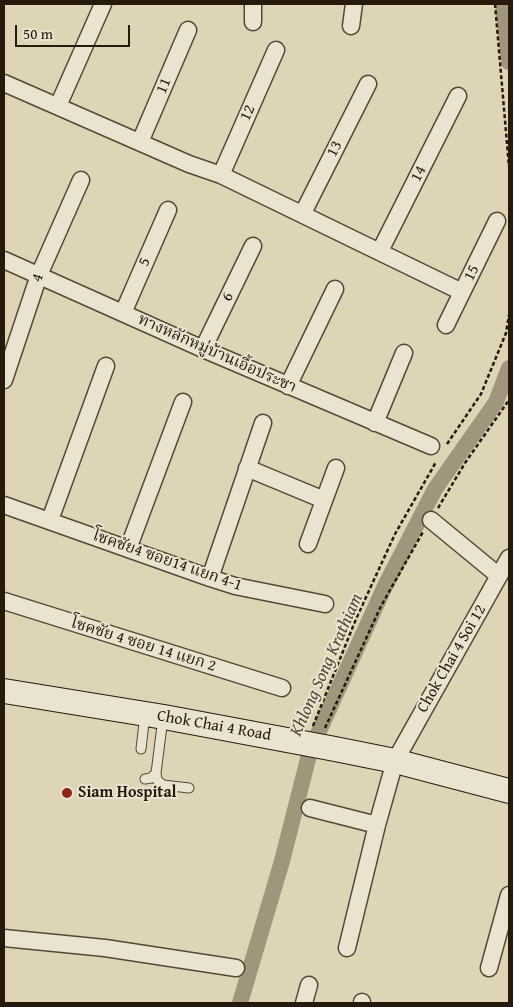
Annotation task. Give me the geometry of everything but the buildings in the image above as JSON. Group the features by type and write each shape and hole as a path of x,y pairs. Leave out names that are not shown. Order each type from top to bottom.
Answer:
{"main road":[{"name":"Chok Chai 4 Road","path":"5,693 154,715 395,760 509,791"}],"street":[{"path":"58,106 103,4"},
{"path":"253,4 253,22"},
{"path":"351,26 354,4"},
{"name":"11","path":"140,142 188,30"},
{"name":"12","path":"221,175 276,50"},
{"path":"4,83 221,175 303,213 462,292"},
{"name":"13","path":"303,213 368,84"},
{"name":"14","path":"380,251 458,96"},
{"name":"4","path":"4,380 39,275 81,180"},
{"name":"5","path":"123,313 168,210"},
{"name":"15","path":"446,325 497,221"},
{"name":"6","path":"203,349 253,246"},
{"name":"ทางหลักหมู่บ้านเอื้อประชา","path":"4,260 203,349 438,450"},
{"path":"288,386 335,289"},
{"path":"375,423 404,353"},
{"path":"50,520 106,366"},
{"path":"128,549 183,402"},
{"path":"210,578 263,423"},
{"path":"247,468 324,500"},
{"path":"308,544 336,468"},
{"name":"โชคชัย4 ซอย14 แยก 4-1","path":"4,505 210,578 236,586 325,604"},
{"path":"431,520 500,576"},
{"name":"Chok Chai 4 Soi 12","path":"347,948 395,760 509,558"},
{"name":"โชคชัย 4 ซอย 14 แยก 2","path":"4,601 282,688"},
{"path":"310,808 377,825"},
{"path":"489,968 509,895"},
{"path":"4,938 105,948 236,968"},
{"path":"304,1003 309,985"}],"lane":[{"path":"141,749 154,715"},
{"path":"154,715 157,780 163,785 190,788"},
{"path":"145,779 151,778 156,774"}],"path":[{"path":"495,4 509,167"},
{"path":"312,744 356,619 394,534 438,450 481,394 506,333 509,315"},
{"path":"312,744 331,714 397,575 465,463 509,400"}],"waterway":[{"name":"Khlong Song Krathiam","path":"503,4 509,62"},
{"name":"Khlong Song Krathiam","path":"240,1003 282,861 310,751 385,586 435,489 496,402 509,368"}],"place":[{"name":"Siam Hospital","path":"67,793"}]}
